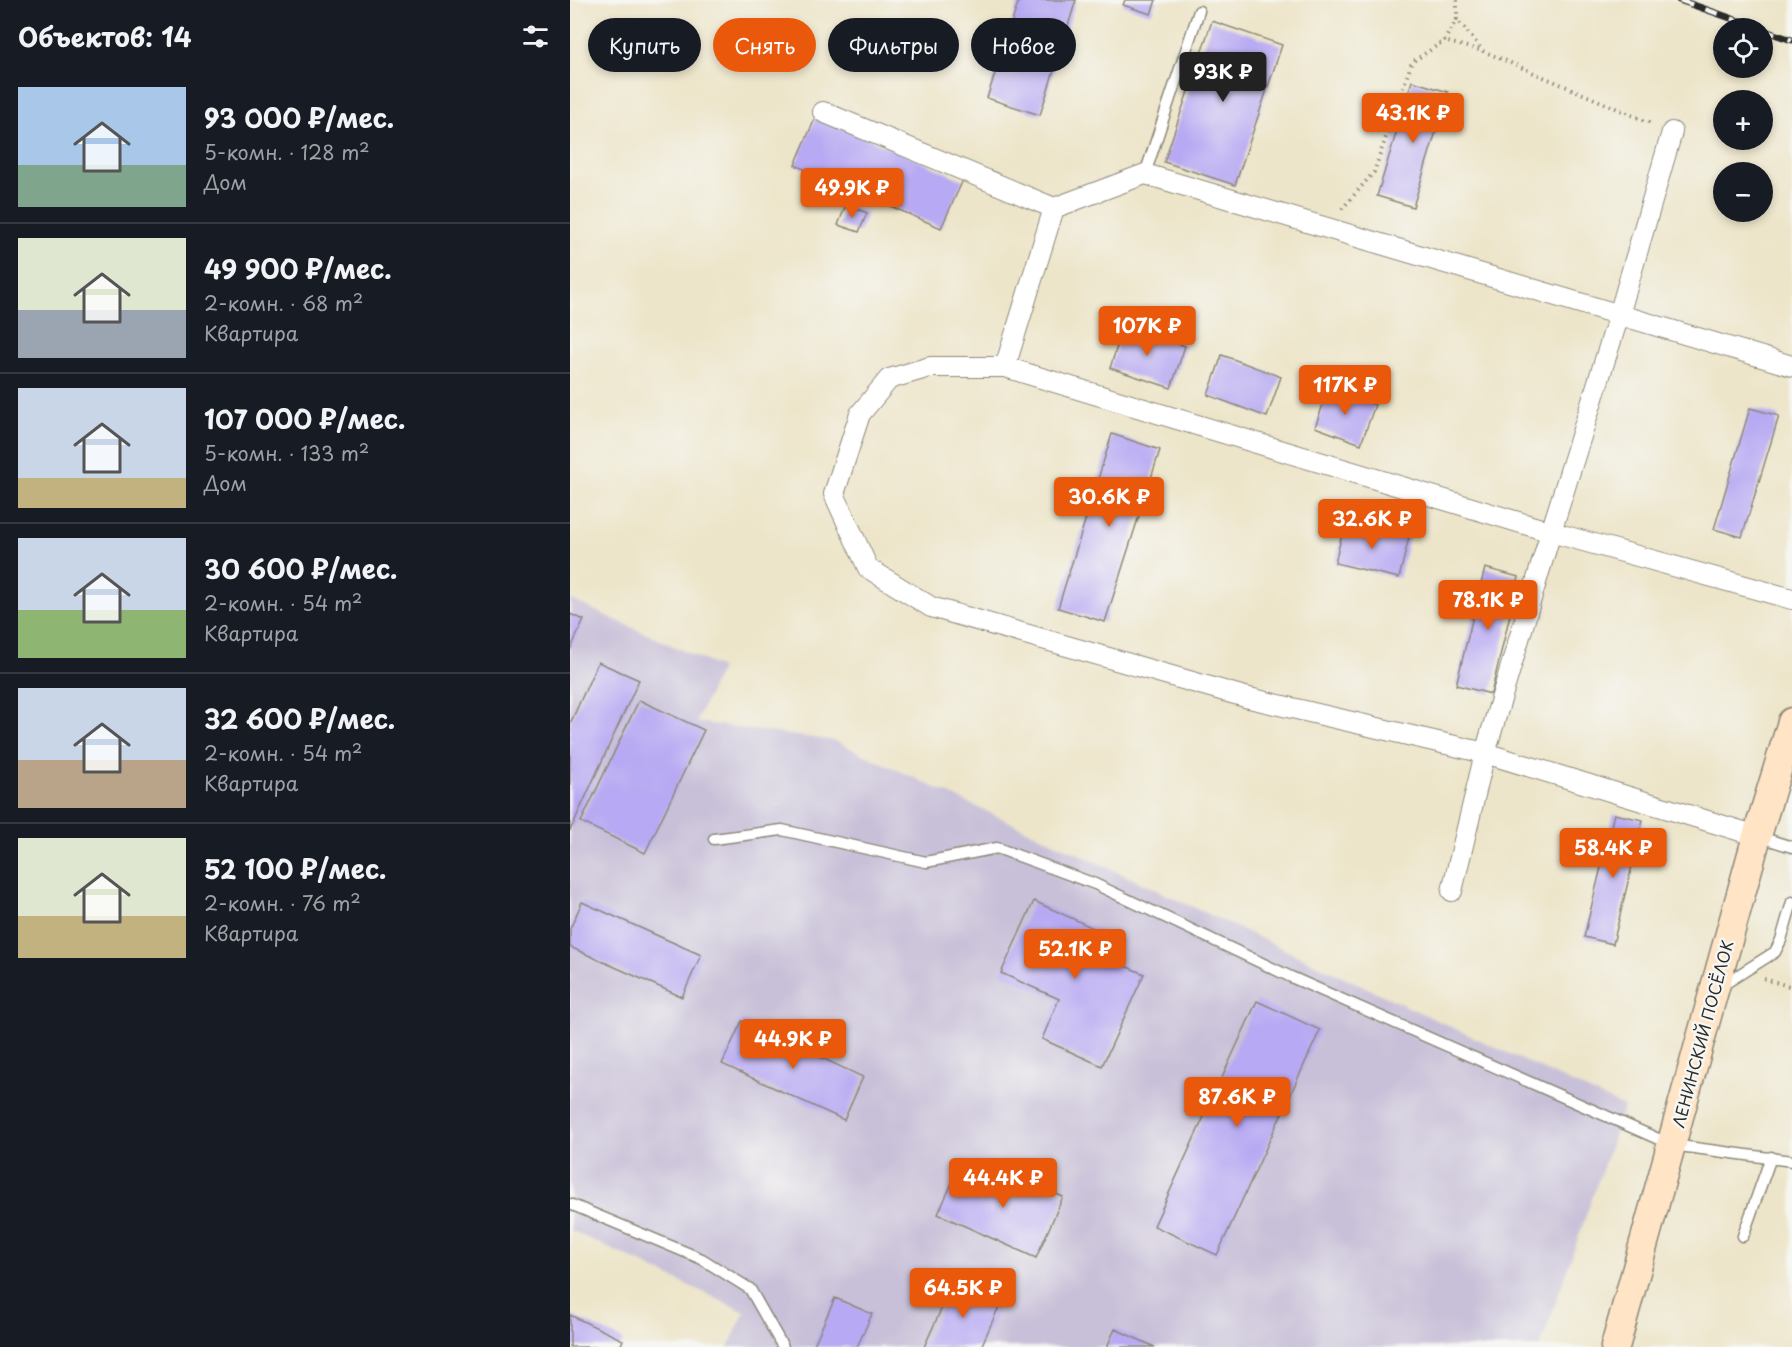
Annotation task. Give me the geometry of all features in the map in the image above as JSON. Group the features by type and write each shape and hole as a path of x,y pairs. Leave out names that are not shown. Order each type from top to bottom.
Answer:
{"street":[{"path":"824,112 1054,208 1145,174 1792,366"},
{"path":"1452,891 1485,753 1619,315 1672,132"},
{"path":"1005,367 1054,208"},
{"path":"1757,836 1485,753 1245,697 931,608 868,568 834,494 860,414 889,379 930,367 1005,367 1551,532 1792,599"},
{"name":"ЛЕНИНСКИЙ ПОСЁЛОК","path":"1616,1347 1757,836 1792,722"}],"lane":[{"path":"1145,174 1199,11"},
{"path":"714,839 782,830 926,862 997,848 1095,884 1291,977 1672,1145 1792,1161"},
{"path":"1757,836 1792,847"},
{"path":"1715,990 1775,952 1781,940 1792,902"},
{"path":"1743,1236 1770,1157"},
{"path":"570,1204 702,1259 750,1289 783,1347"}],"path":[{"path":"1325,228 1374,172 1412,63 1444,41 1457,19 1457,0"},
{"path":"1457,19 1483,51"},
{"path":"1444,41 1483,51 1672,132"}],"shaded area":[{"path":"570,599 721,668 696,722 835,741 1624,1107 1540,1347 728,1347 745,1312 570,1230"}],"building":[{"path":"1019,0 1076,0 1070,18 1013,18"},
{"path":"1125,0 1156,0 1151,14 1123,5"},
{"path":"1212,21 1282,45 1235,185 1164,162"},
{"path":"995,72 1053,72 1040,115 987,98"},
{"path":"1412,81 1448,92 1413,207 1377,196"},
{"path":"816,116 963,180 941,228 795,165"},
{"path":"846,205 867,213 859,232 838,225"},
{"path":"1124,325 1185,346 1171,388 1110,368"},
{"path":"1222,355 1281,377 1267,417 1208,395"},
{"path":"1329,388 1375,405 1361,444 1315,427"},
{"path":"1750,408 1779,416 1742,537 1714,529"},
{"path":"1112,434 1160,450 1105,622 1058,608"},
{"path":"1345,522 1409,537 1399,578 1335,563"},
{"path":"1485,568 1519,577 1491,694 1456,685"},
{"path":"570,614 584,620 570,650"},
{"path":"598,662 639,680 570,831 570,724"},
{"path":"639,700 704,730 645,853 581,822"},
{"path":"1614,814 1643,820 1613,944 1584,937"},
{"path":"1034,901 1122,941 1113,961 1144,974 1102,1066 1042,1039 1059,999 1001,973"},
{"path":"582,902 701,955 682,997 570,947 570,929"},
{"path":"1257,1001 1320,1030 1217,1255 1154,1226"},
{"path":"742,1021 863,1077 844,1120 722,1064"},
{"path":"995,1167 1063,1197 1036,1258 938,1214 958,1170 987,1184"},
{"path":"954,1281 1001,1302 981,1347 924,1347"},
{"path":"835,1298 872,1314 857,1347 813,1347"},
{"path":"570,1315 623,1340 620,1347 570,1347"},
{"path":"1115,1329 1155,1347 1107,1347"}],"railway":[{"path":"1679,0 1730,18"},
{"path":"1773,34 1792,40"}]}
